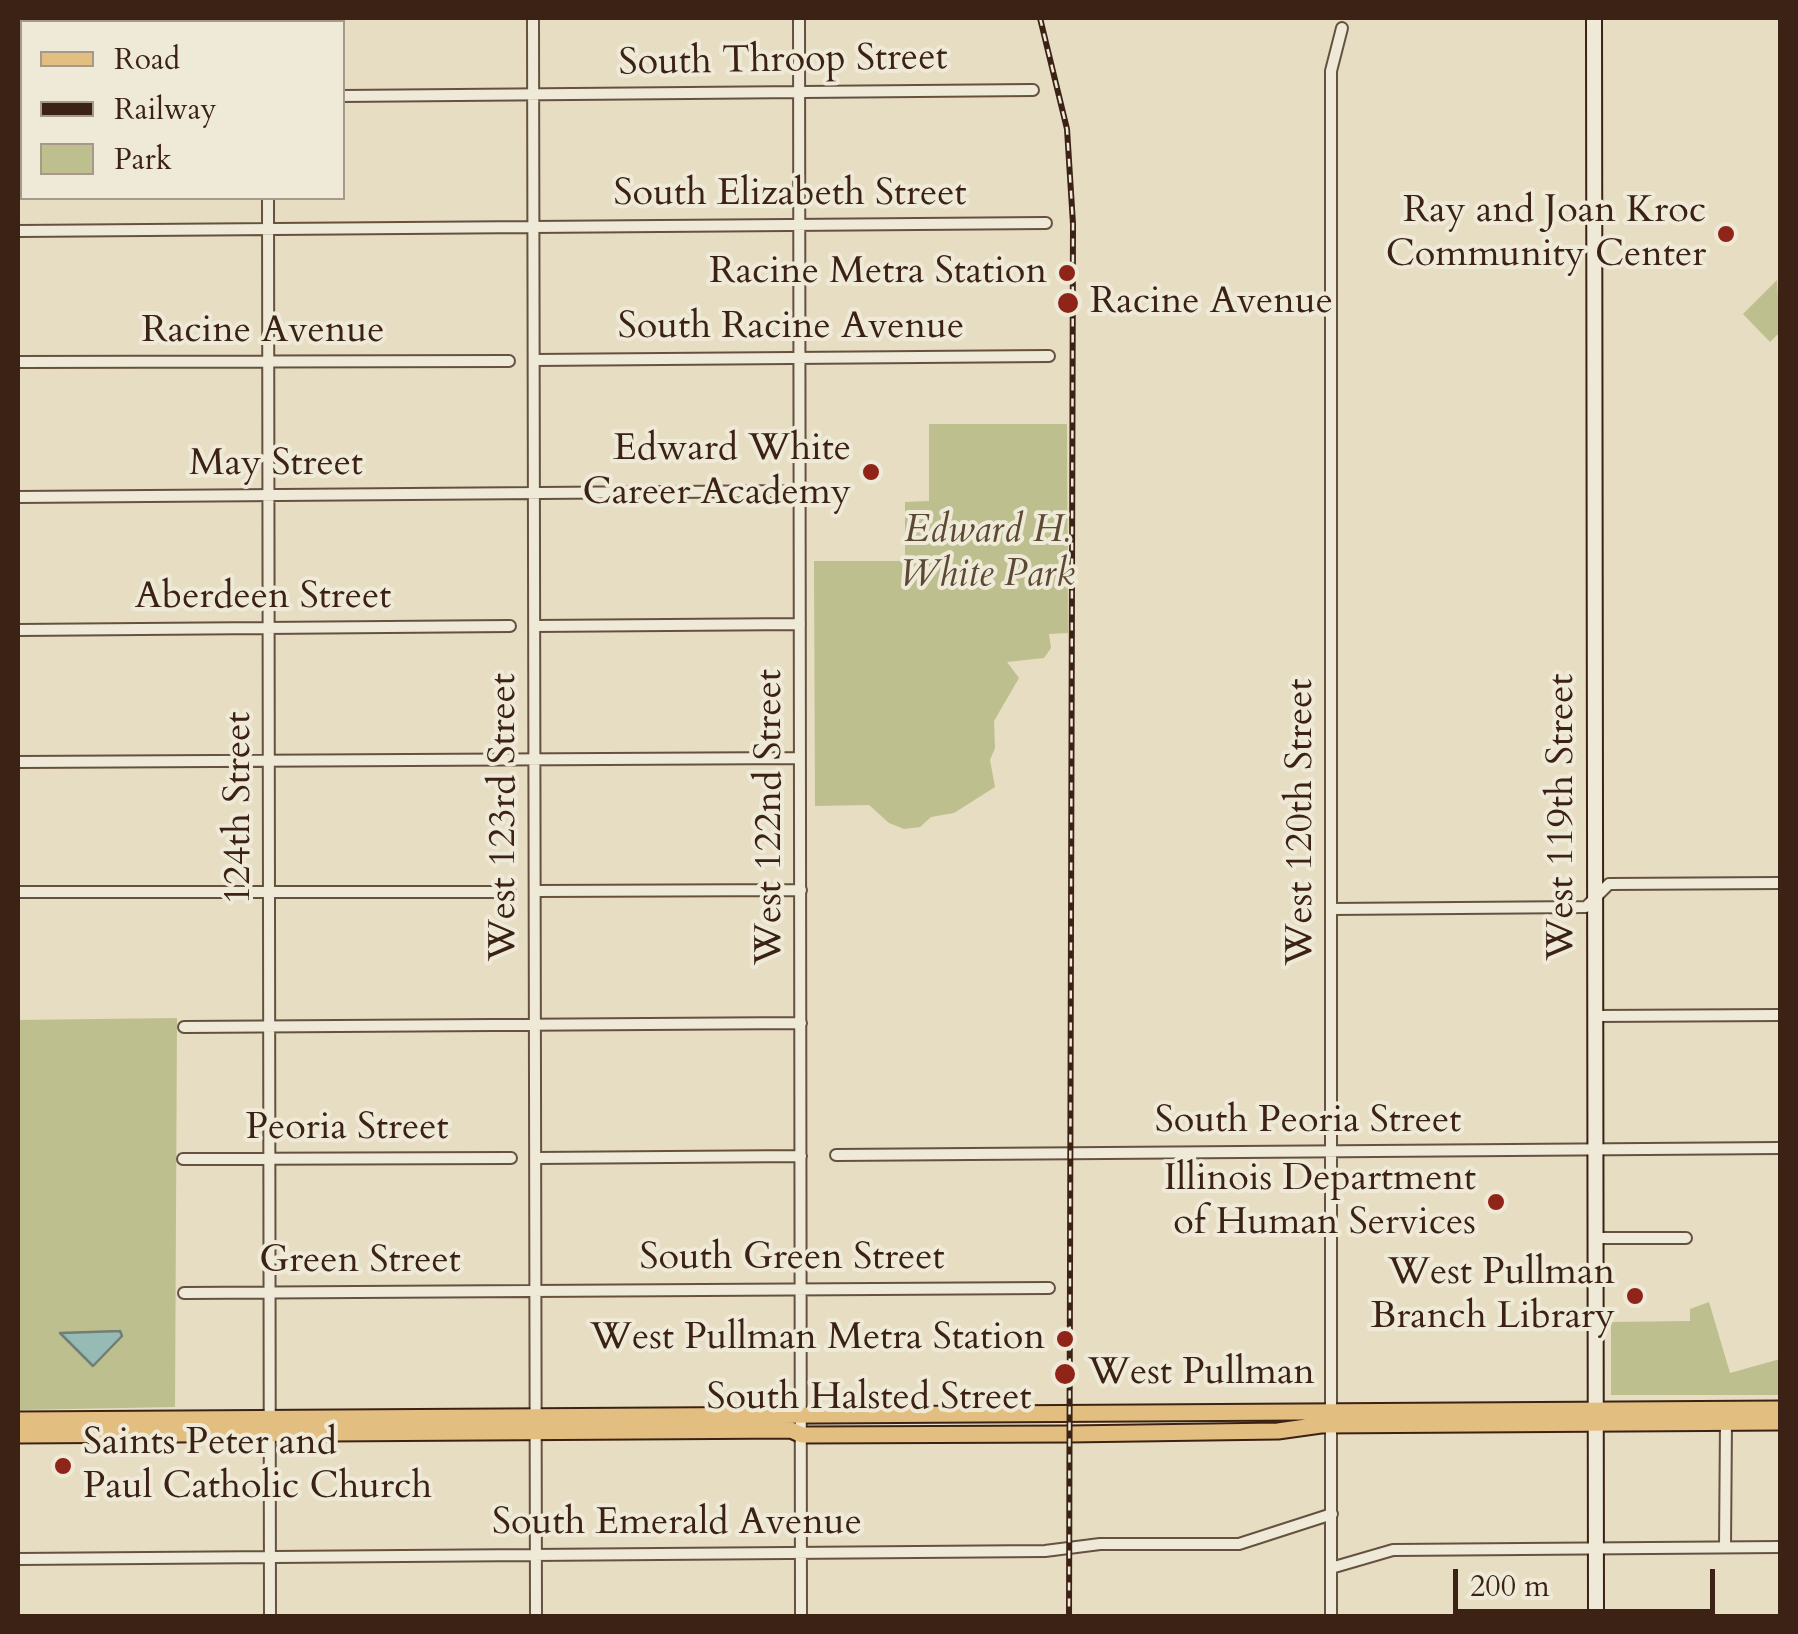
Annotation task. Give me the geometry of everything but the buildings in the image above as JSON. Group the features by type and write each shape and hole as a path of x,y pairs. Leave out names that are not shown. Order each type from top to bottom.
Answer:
{"main road":[{"name":"South Halsted Street","path":"18,1420 271,1425 536,1424 802,1416 1332,1418 1596,1416 1780,1409"},
{"name":"South Halsted Street","path":"1596,1416 1780,1422"},
{"name":"South Halsted Street","path":"536,1424 791,1430 802,1435 1278,1431 1332,1418"},
{"name":"South Halsted Street","path":"18,1435 271,1425"}],"street":[{"name":"West 123rd Street","path":"533,18 536,1616"},
{"name":"West 122nd Street","path":"799,18 801,1616"},
{"name":"West 119th Street","path":"1594,18 1596,1616"},
{"name":"West 120th Street","path":"1331,1616 1331,70 1342,28"},
{"name":"South Throop Street","path":"345,96 1033,90"},
{"name":"124th Street","path":"268,200 270,1616"},
{"name":"South Elizabeth Street","path":"18,231 1046,223"},
{"name":"South Racine Avenue","path":"534,360 1048,356"},
{"name":"Racine Avenue","path":"18,362 509,361"},
{"name":"May Street","path":"18,496 800,491"},
{"path":"535,626 800,624"},
{"name":"Aberdeen Street","path":"18,630 510,626"},
{"path":"18,762 800,758"},
{"path":"1332,909 1586,907 1609,884 1780,883"},
{"path":"535,891 801,890"},
{"path":"18,892 510,892"},
{"path":"1596,1016 1780,1015"},
{"path":"184,1027 801,1023"},
{"name":"South Peoria Street","path":"836,1155 1780,1148"},
{"path":"536,1158 801,1156"},
{"name":"Peoria Street","path":"184,1159 511,1158"},
{"path":"1596,1238 1686,1238"},
{"name":"South Green Street","path":"536,1291 1049,1288"},
{"name":"Green Street","path":"184,1293 536,1291"},
{"path":"1725,1547 1726,1422"},
{"name":"South Emerald Avenue","path":"18,1559 801,1553 1240,1544 1332,1514"},
{"path":"1332,1568 1393,1550 1780,1547"}],"green space":[{"path":"1777,280 1780,332 1770,342 1743,314"},
{"name":"Edward H. White Park","path":"929,424 1067,424 1068,633 1049,634 1051,648 1044,658 1007,662 1019,678 994,721 995,748 990,760 995,787 954,813 931,817 920,827 904,829 889,823 869,805 815,806 814,561 905,561 905,502 929,501"},
{"path":"177,1018 175,1407 18,1410 18,1020"},
{"path":"1709,1302 1730,1373 1780,1359 1780,1395 1611,1395 1611,1322 1690,1321 1690,1309"}],"water":[{"path":"120,1331 122,1336 93,1366 60,1333"}],"railway":[{"path":"1040,18 1067,129 1073,224 1069,1616"}],"place":[{"name":"Ray and Joan Kroc Community Center","path":"1726,234"},
{"name":"Racine Metra Station","path":"1067,273"},
{"name":"Racine Avenue","path":"1068,303"},
{"name":"Edward White Career Academy","path":"871,472"},
{"name":"Illinois Department of Human Services","path":"1496,1202"},
{"name":"West Pullman Branch Library","path":"1635,1296"},
{"name":"West Pullman Metra Station","path":"1065,1339"},
{"name":"West Pullman","path":"1065,1374"},
{"name":"Saints Peter and Paul Catholic Church","path":"63,1466"}]}
